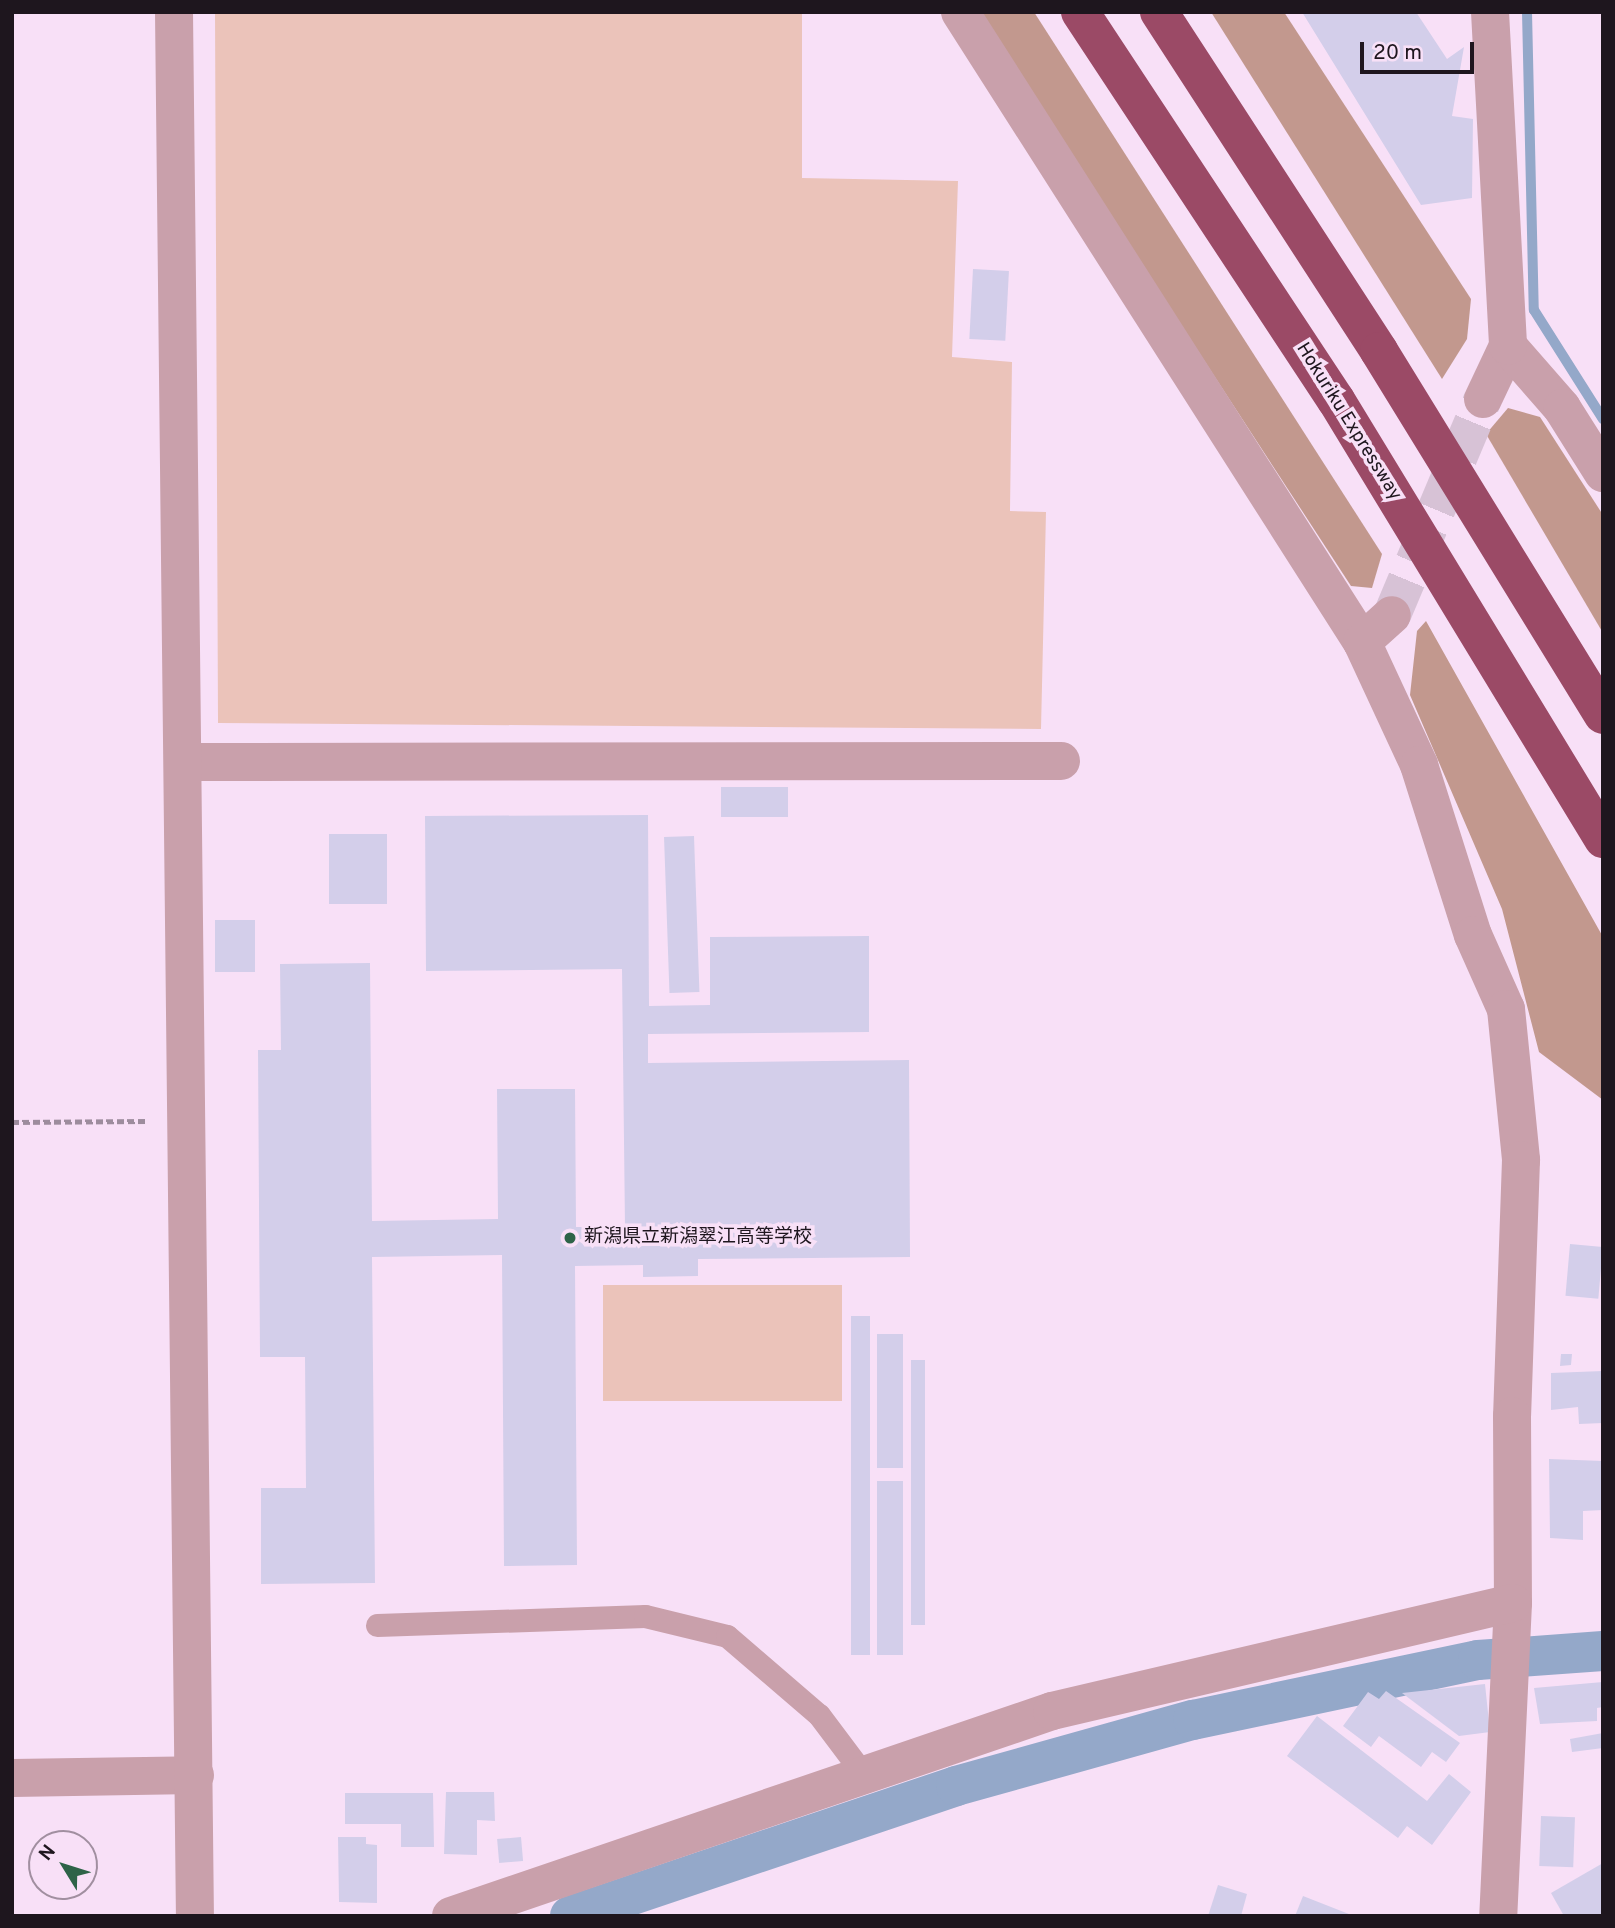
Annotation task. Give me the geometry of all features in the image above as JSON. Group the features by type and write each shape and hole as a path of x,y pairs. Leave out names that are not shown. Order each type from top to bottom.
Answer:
{"highway":[{"name":"Hokuriku Expressway","path":"1080,12 1336,400 1603,839"},
{"path":"1159,12 1379,351 1603,715"}],"street":[{"path":"174,12 195,1916"},
{"path":"960,12 1362,642 1419,765 1473,935 1506,1009 1521,1160 1512,1416 1513,1603 1498,1916"},
{"path":"1483,399 1508,346 1490,12"},
{"path":"1508,346 1562,408 1603,473"},
{"path":"1362,642 1392,615"},
{"path":"184,762 1061,761"},
{"path":"452,1916 1052,1711 1513,1603"},
{"path":"12,1777 195,1775"}],"lane":[{"path":"377,1625 645,1616 727,1636 819,1716 864,1775"}],"path":[{"path":"12,1122 187,1120"}],"shaded area":[{"path":"215,12 802,12 802,178 958,181 952,357 1012,362 1010,511 1046,512 1041,729 218,723"},
{"path":"977,12 1034,12 1382,554 1372,588 1351,586"},
{"path":"1211,12 1284,12 1471,299 1467,339 1442,379"},
{"path":"1508,408 1540,417 1603,515 1603,633 1486,434"},
{"path":"1426,621 1603,937 1603,1100 1539,1052 1502,909 1410,695 1417,631"},
{"path":"603,1285 842,1285 842,1401 603,1401"}],"building":[{"path":"1302,12 1416,12 1447,59 1464,47 1452,116 1473,119 1472,198 1421,205"},
{"path":"973,269 1009,271 1005,341 969,339"},
{"path":"721,787 788,787 788,817 721,817"},
{"path":"648,815 649,1006 710,1005 710,937 869,936 869,1032 648,1034 648,1063 909,1060 910,1257 698,1259 698,1276 643,1277 643,1265 575,1266 577,1565 504,1566 502,1255 372,1257 375,1583 261,1584 261,1488 306,1488 305,1357 260,1357 258,1050 281,1050 280,964 370,963 372,1221 498,1219 497,1089 575,1089 576,1227 625,1227 622,969 426,971 425,816"},
{"path":"329,834 387,834 387,904 329,904"},
{"path":"694,836 699,992 669,993 664,837"},
{"path":"215,920 255,920 255,972 215,972"},
{"path":"1570,1244 1603,1247 1598,1299 1565,1296"},
{"path":"851,1316 870,1316 870,1655 851,1655"},
{"path":"877,1334 903,1334 903,1468 877,1468"},
{"path":"1561,1354 1572,1354 1571,1365 1560,1366"},
{"path":"911,1360 925,1360 925,1625 911,1625"},
{"path":"1603,1371 1603,1423 1579,1424 1578,1407 1551,1410 1551,1373"},
{"path":"1549,1459 1603,1461 1603,1510 1583,1511 1583,1540 1550,1538"},
{"path":"877,1481 903,1481 903,1655 877,1655"},
{"path":"1603,1682 1603,1707 1597,1708 1597,1721 1540,1724 1534,1688"},
{"path":"1485,1684 1490,1732 1459,1736 1402,1693"},
{"path":"1386,1691 1460,1743 1446,1762 1432,1752 1421,1767 1379,1736 1371,1747 1343,1726 1368,1692 1379,1699"},
{"path":"1317,1716 1427,1801 1449,1774 1471,1792 1432,1845 1407,1826 1398,1838 1287,1756"},
{"path":"1603,1733 1603,1748 1572,1752 1570,1739"},
{"path":"446,1792 494,1792 495,1821 477,1820 477,1855 444,1854"},
{"path":"345,1793 433,1793 434,1847 401,1847 401,1824 345,1824"},
{"path":"1541,1816 1575,1817 1573,1867 1539,1866"},
{"path":"338,1837 366,1837 366,1844 377,1845 377,1903 339,1902"},
{"path":"521,1837 523,1861 499,1863 497,1839"},
{"path":"1603,1863 1603,1914 1564,1916 1551,1893"},
{"path":"1218,1885 1247,1894 1241,1916 1208,1916"},
{"path":"1303,1896 1354,1916 1295,1916"}],"waterway":[{"path":"1527,12 1534,310 1603,419"},
{"path":"570,1916 956,1786 1193,1720 1478,1660 1603,1651"}],"tunnel":[{"path":"1392,615 1483,399"}],"place":[{"name":"新潟県立新潟翠江高等学校","path":"570,1238"}]}
